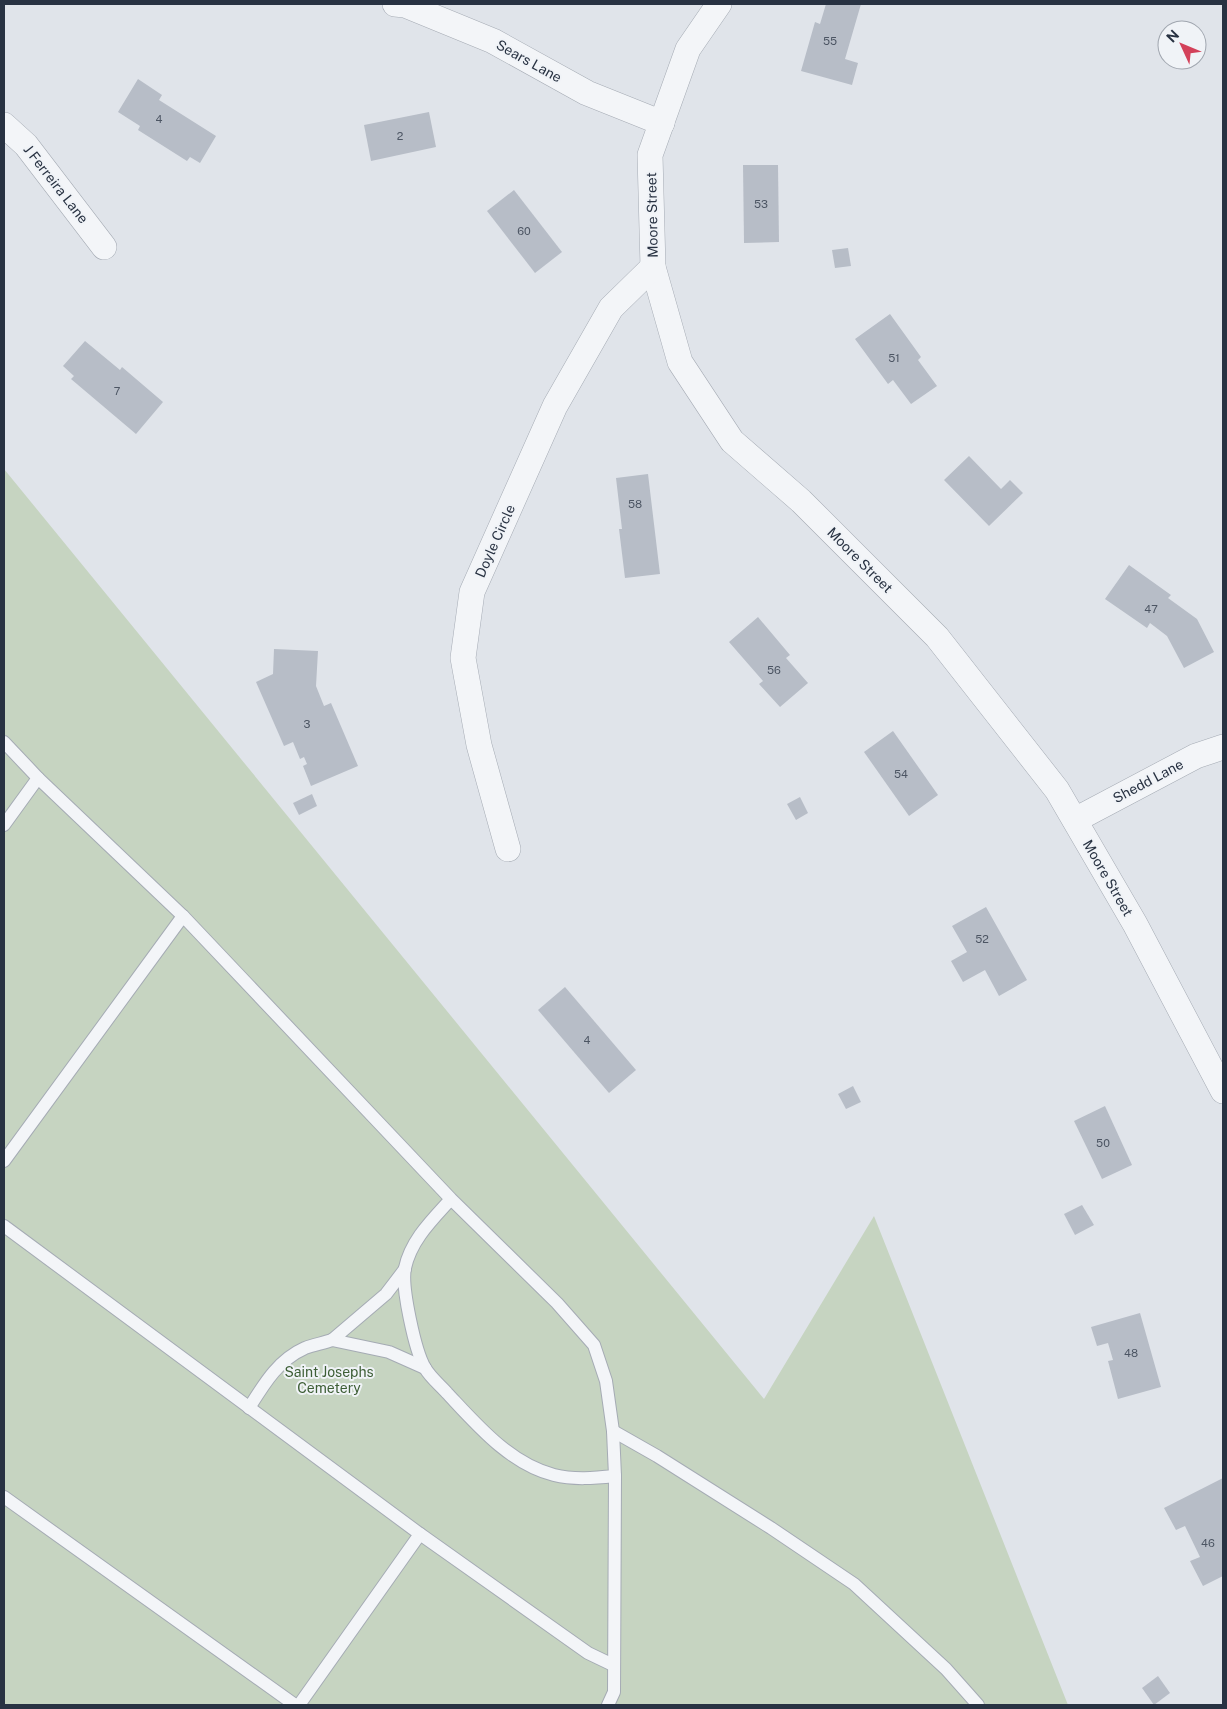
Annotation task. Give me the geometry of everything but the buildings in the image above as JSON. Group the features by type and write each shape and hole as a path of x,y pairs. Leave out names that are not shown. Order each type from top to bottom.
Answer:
{"street":[{"name":"Sears Lane","path":"395,4 405,5 493,41 587,92 662,123"},
{"name":"Moore Street","path":"719,4 688,49 650,155 653,266 680,362 732,441 800,501 937,637 1057,790 1135,924 1223,1091"},
{"name":"J Ferreira Lane","path":"4,125 26,145 104,247"},
{"name":"Doyle Circle","path":"508,849 479,745 463,658 472,592 555,406 611,308 653,266"},
{"name":"Shedd Lane","path":"1075,820 1196,756 1223,747"}],"lane":[{"path":"4,742 38,778 183,916 451,1200 557,1303 594,1345 606,1381 613,1431 615,1476 614,1692 608,1705"},
{"path":"4,825 38,778"},
{"path":"4,1161 183,916"},
{"path":"249,1408 270,1374 285,1360 305,1348 332,1340 386,1294 405,1269 413,1247 422,1232 451,1200"},
{"path":"4,1226 420,1534 588,1653 613,1665"},
{"path":"405,1269 407,1303 413,1335 425,1368 477,1424 522,1462 554,1475 580,1479 615,1476"},
{"path":"332,1340 389,1352 425,1368"},
{"path":"613,1431 657,1456 771,1528 854,1584 946,1669 978,1705"},
{"path":"4,1497 295,1705"},
{"path":"300,1705 420,1534"}],"green space":[{"name":"Saint Josephs Cemetery","path":"4,469 764,1399 874,1216 1068,1705 4,1705"}]}
